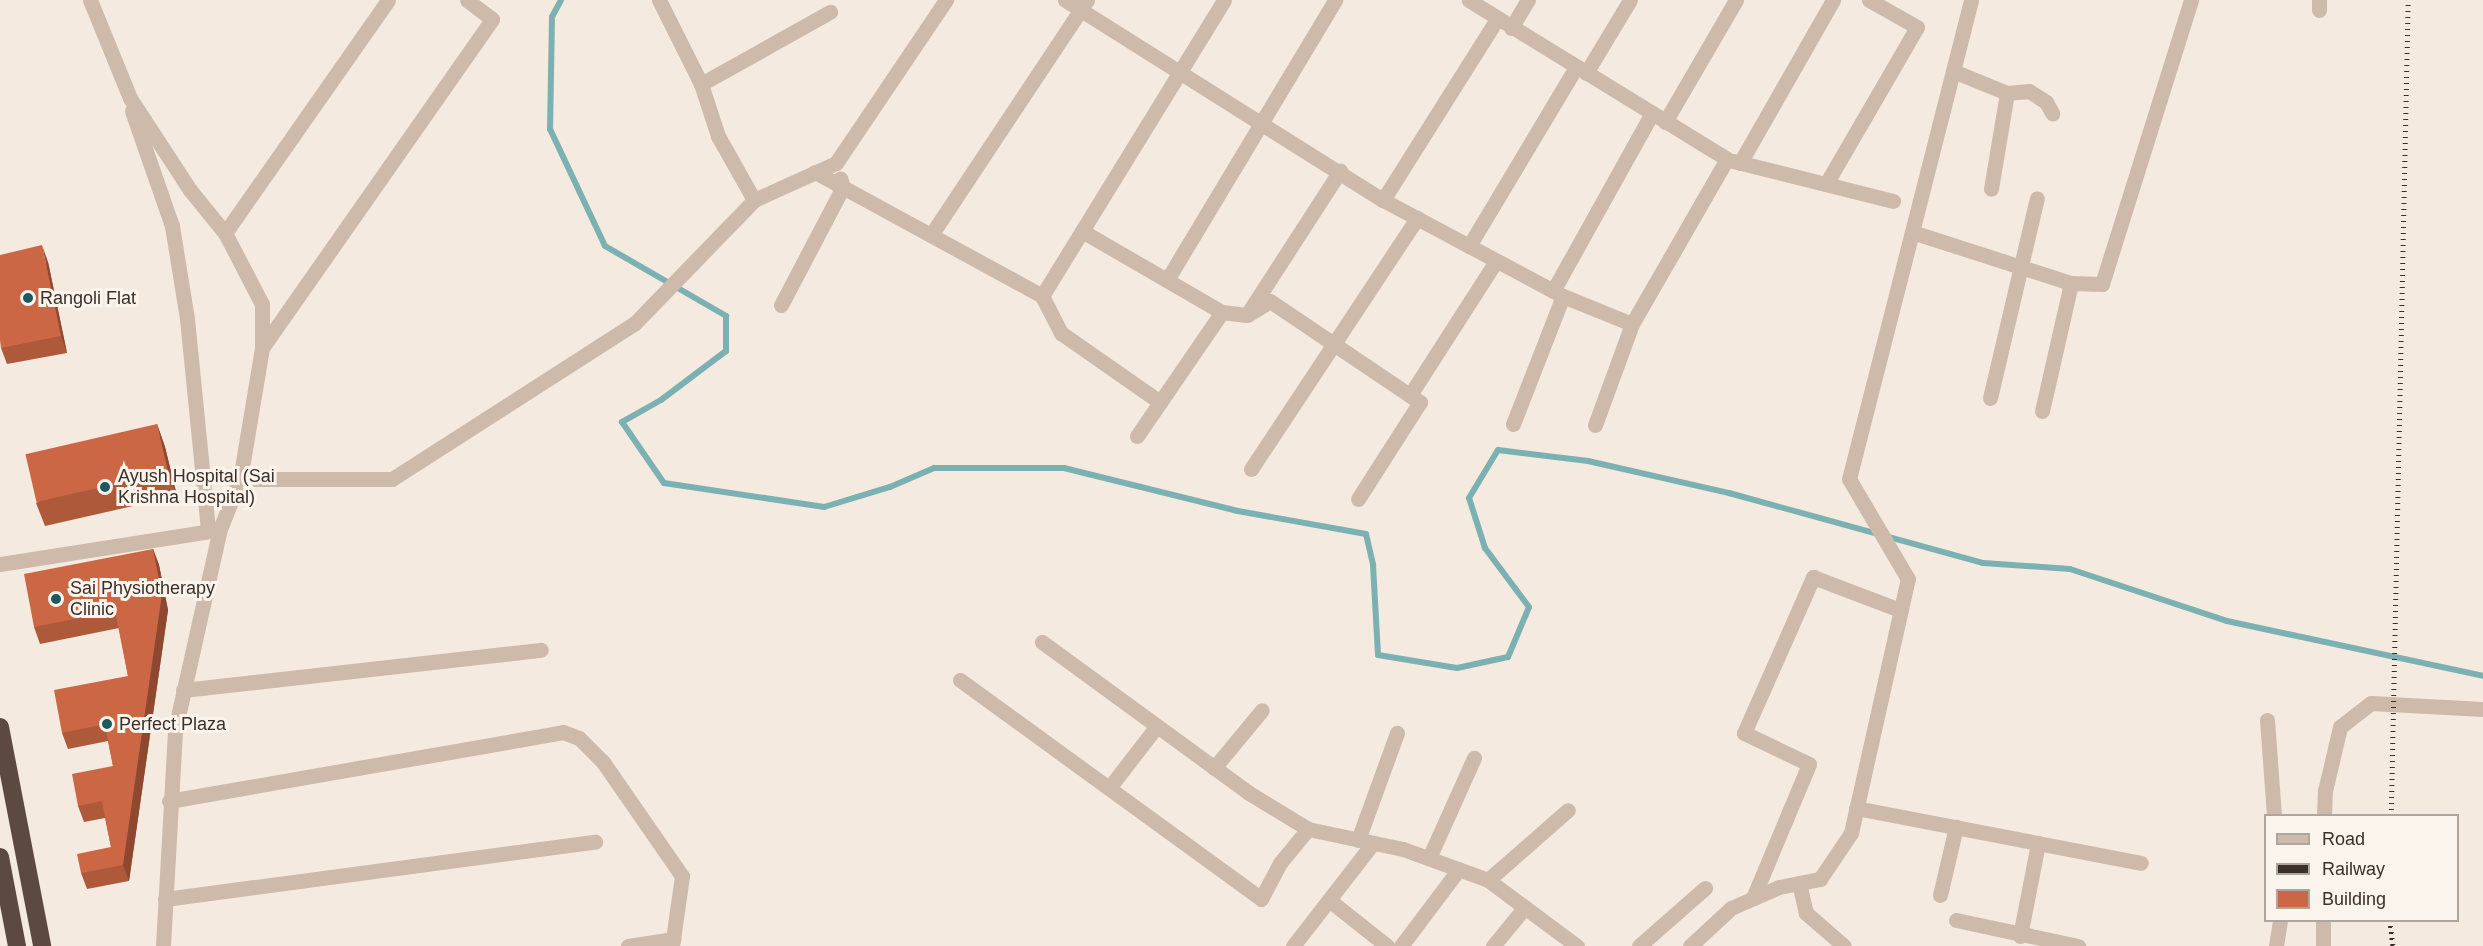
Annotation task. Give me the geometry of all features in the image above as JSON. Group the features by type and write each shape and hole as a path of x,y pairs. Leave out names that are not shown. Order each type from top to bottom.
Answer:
{"highway":[{"path":"0,727 42,946"},
{"path":"0,857 2,882 17,946"}],"street":[{"path":"90,0 130,98 190,190 225,233 262,304 262,348 240,479 214,530 183,690 169,801 163,946"},
{"path":"225,233 388,0"},
{"path":"262,348 492,19 467,0"},
{"path":"660,0 701,84 718,136 754,200"},
{"path":"240,479 392,479 635,323 693,267 754,200 836,163 946,0"},
{"path":"1065,0 1084,5 1180,70 1383,200 1558,293 1632,324"},
{"path":"1042,296 1224,0"},
{"path":"1167,280 1335,0"},
{"path":"1469,0 1665,122 1733,161 1893,201"},
{"path":"1511,28 1528,0"},
{"path":"1469,246 1581,70 1630,0"},
{"path":"1665,122 1736,0"},
{"path":"1595,425 1632,324 1833,0"},
{"path":"1690,946 1731,908 1799,883 1820,879 1851,833 1908,579 1849,479 1971,0"},
{"path":"1912,232 2021,265 2071,283 2102,284 2192,0"},
{"path":"1826,184 1917,27 1871,1"},
{"path":"931,235 1084,5"},
{"path":"701,84 830,12"},
{"path":"1383,200 1497,19"},
{"path":"114,57 172,226 187,319 214,530"},
{"path":"1953,71 2007,93 2029,91 2046,102 2052,113"},
{"path":"1991,189 2007,93"},
{"path":"1514,424 1558,293 1652,113"},
{"path":"781,305 843,188 836,163"},
{"path":"1247,315 1340,171"},
{"path":"815,172 1042,296 1061,333 1160,402"},
{"path":"1990,398 2037,198"},
{"path":"1251,469 1417,218"},
{"path":"1082,231 1222,312 1247,315 1270,301 1420,402 1358,499"},
{"path":"1410,395 1496,261"},
{"path":"2042,411 2071,283"},
{"path":"1137,436 1222,312"},
{"path":"0,564 214,530"},
{"path":"1753,898 1809,764 1744,733 1813,577 1900,610"},
{"path":"1042,642 1214,768 1308,829 1366,841 1429,858 1488,880 1577,946"},
{"path":"183,690 541,650"},
{"path":"960,680 1261,898 1280,863 1308,829"},
{"path":"2324,814 2325,791 2340,727 2371,703 2483,709"},
{"path":"1214,768 1262,710"},
{"path":"2267,720 2274,814"},
{"path":"1109,788 1157,726"},
{"path":"169,801 563,732 579,738 603,762 682,876 672,943 628,946"},
{"path":"1293,946 1329,900 1366,841 1397,733"},
{"path":"1429,858 1474,758"},
{"path":"1856,808 2141,863"},
{"path":"1488,880 1568,810"},
{"path":"1940,895 1956,827"},
{"path":"165,898 595,842"},
{"path":"2020,936 2038,843"},
{"path":"1401,946 1458,869"},
{"path":"1799,883 1806,913 1844,946"},
{"path":"1640,946 1705,888"},
{"path":"1329,900 1387,946"},
{"path":"1493,946 1524,907"},
{"path":"1956,920 2020,936 2078,946"},
{"path":"2276,946 2280,922"},
{"path":"2323,922 2323,946"}],"building":[{"name":"Rangoli Flat","path":"42,245 61,336 1,348 0,255"},
{"path":"157,424 168,472 36,502 25,454"},
{"name":"Perfect Plaza","path":"153,549 162,594 123,865 81,873 77,854 111,847 102,801 78,806 72,774 113,766 105,724 62,733 54,690 128,676 115,611 34,627 24,574"}],"waterway":[{"path":"561,0 552,17 550,129 605,246 726,316 726,351 661,400 622,422 664,483 824,507 890,487 934,468 1064,468 1238,511 1366,534 1373,565 1378,655 1457,668 1508,657 1529,607 1485,548 1469,498 1498,450 1588,461 1729,493 1983,563 2070,569 2227,621 2483,676"}],"railway":[{"path":"2391,814 2408,0"},
{"path":"2390,922 2393,946"}],"place":[{"name":"Rangoli Flat","path":"28,298"},
{"name":"Ayush Hospital (Sai Krishna Hospital)","path":"105,487"},
{"name":"Sai Physiotherapy Clinic","path":"56,599"},
{"name":"Perfect Plaza","path":"107,724"}]}
